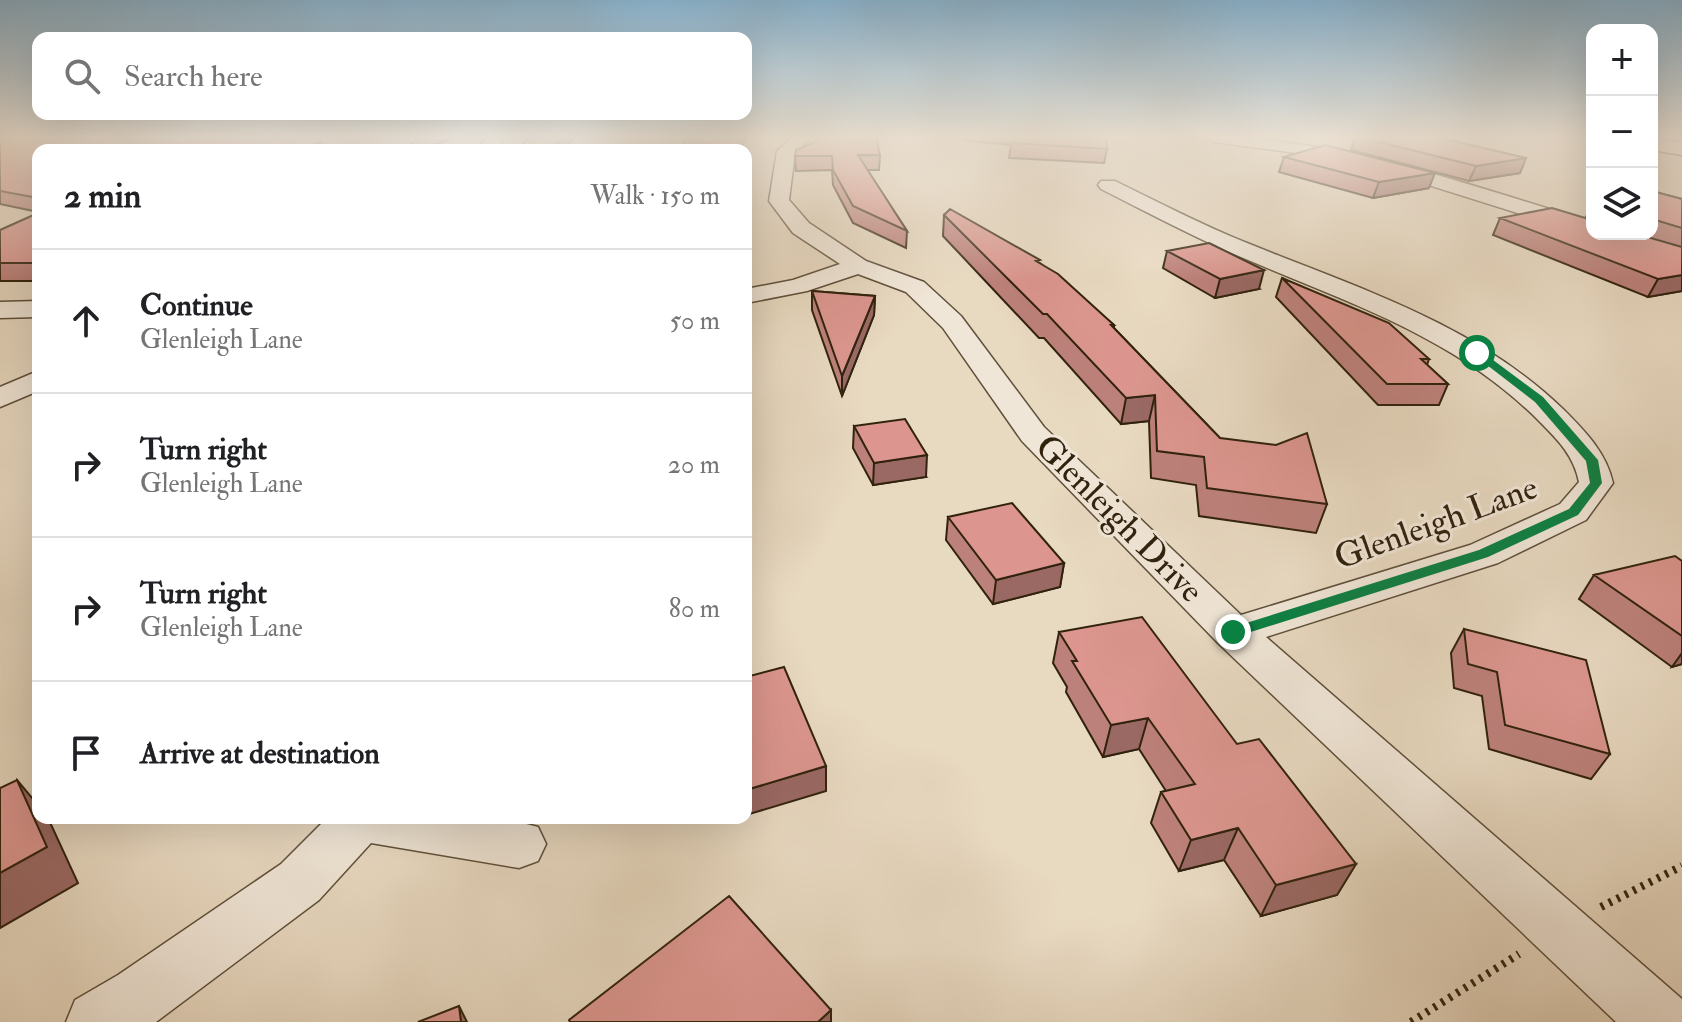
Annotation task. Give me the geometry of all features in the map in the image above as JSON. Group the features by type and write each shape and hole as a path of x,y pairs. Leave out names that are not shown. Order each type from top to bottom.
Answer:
{"street":[{"name":"Glenleigh Drive","path":"781,185 779,201 801,228 858,266 915,287 952,322 1033,434 1233,632 1661,1022"},
{"name":"Glenleigh Lane","path":"1108,185 1232,245 1404,317 1477,353 1539,400 1592,460 1596,483 1573,512 1484,554 1233,632"},
{"path":"1447,185 1586,227"},
{"path":"752,295 798,286 858,266"},
{"path":"0,310 32,309"},
{"path":"0,398 32,383"},
{"path":"97,1022 140,997 300,882 355,824"},
{"path":"397,824 519,844"}],"building":[{"path":"0,185 32,185 32,197 0,191"},
{"path":"841,185 877,185 907,231 853,206"},
{"path":"1658,193 1682,199 1682,228 1658,221"},
{"path":"1552,208 1586,218 1586,240 1658,240 1682,247 1682,275 1658,279 1500,218"},
{"path":"950,209 1040,260 1036,261 1058,274 1114,325 1111,325 1220,438 1276,445 1307,433 1327,504 1207,488 1204,457 1157,451 1155,395 1126,398 1047,314 1043,314 944,215"},
{"path":"32,216 32,263 0,263 0,230"},
{"path":"1209,243 1264,270 1220,279 1167,251"},
{"path":"1282,278 1389,323 1429,359 1421,359 1448,384 1387,384"},
{"path":"812,291 875,296 842,376"},
{"path":"905,419 927,455 874,463 854,426"},
{"path":"1012,503 1064,563 996,580 948,517"},
{"path":"1675,556 1682,561 1682,636 1594,575"},
{"path":"1142,617 1237,744 1259,739 1356,864 1276,885 1238,828 1191,840 1161,792 1195,784 1148,718 1111,725 1072,661 1077,661 1059,632"},
{"path":"1464,629 1586,660 1610,754 1505,725 1497,672 1468,664"},
{"path":"784,667 826,766 752,788 752,675"},
{"path":"17,780 32,814 32,824 37,824 47,847 0,873 0,788"},
{"path":"729,896 831,1010 818,1022 570,1022 569,1020"},
{"path":"459,1006 461,1022 418,1022"}],"route":[{"path":"1233,632 1484,554 1573,512 1596,483 1592,460 1539,400 1477,353"}]}
